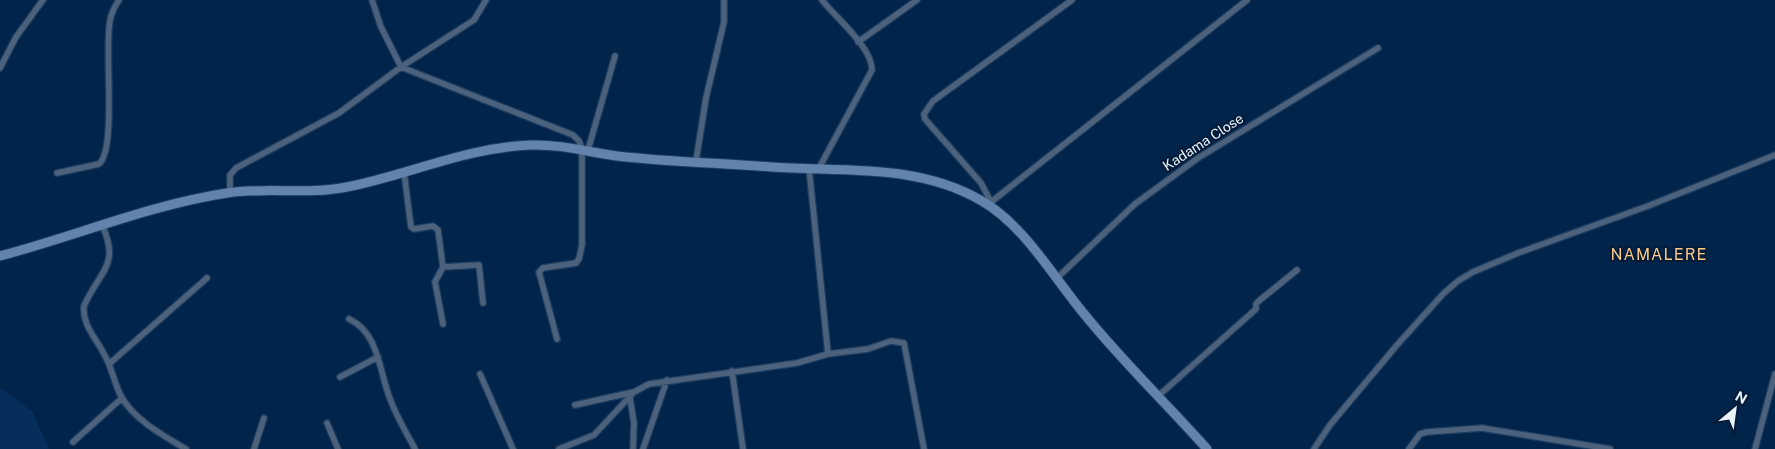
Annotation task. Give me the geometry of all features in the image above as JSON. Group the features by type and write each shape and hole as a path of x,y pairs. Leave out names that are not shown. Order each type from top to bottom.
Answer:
{"street":[{"path":"0,68 16,37 43,0"},
{"path":"57,173 99,164 103,160 108,127 110,21 119,0"},
{"path":"372,0 381,27 401,67 574,135 585,150"},
{"path":"230,193 230,175 236,168 338,113 401,67 474,20 486,0"},
{"path":"696,161 706,98 724,22 724,0"},
{"path":"819,168 872,70 870,58 822,0"},
{"path":"858,42 917,0"},
{"path":"1072,0 933,101 924,114 925,119 981,183 993,205 1028,243 1082,312 1157,397 1207,449"},
{"path":"993,205 1247,0"},
{"name":"Kadama Close","path":"1057,278 1135,204 1191,162 1378,48"},
{"path":"557,339 539,272 543,268 576,263 579,259 582,244 585,150 615,56"},
{"path":"0,256 155,209 230,193 325,191 470,154 506,147 533,145 585,150 617,156 883,171 934,182 966,192 993,205"},
{"path":"1314,449 1330,425 1397,345 1443,294 1466,277 1518,253 1648,206 1775,155"},
{"path":"809,168 828,354"},
{"path":"404,172 411,227 414,229 433,226 436,228 443,267 435,282 443,324"},
{"path":"102,225 110,242 110,252 108,264 87,299 83,313 86,325 109,364 122,398 137,416 186,449"},
{"path":"443,267 479,265 483,303"},
{"path":"1157,397 1256,309 1256,304 1260,300 1297,270"},
{"path":"109,364 207,278"},
{"path":"349,319 363,328 378,357 389,397 414,449"},
{"path":"559,449 594,435 632,395 649,384 797,363 828,354 868,349 899,341 904,343 924,449"},
{"path":"340,377 378,357"},
{"path":"732,371 743,449"},
{"path":"480,374 513,449"},
{"path":"1755,449 1775,374"},
{"path":"643,449 667,380"},
{"path":"576,406 632,395"},
{"path":"632,395 633,449"},
{"path":"72,442 122,398"},
{"path":"254,449 264,418"},
{"path":"326,423 338,449"},
{"path":"1409,449 1420,434 1482,428 1610,449"}],"shaded area":[{"path":"0,388 32,411 49,449 0,449"}],"district":[{"name":"NAMALERE","path":"1659,254"}]}
